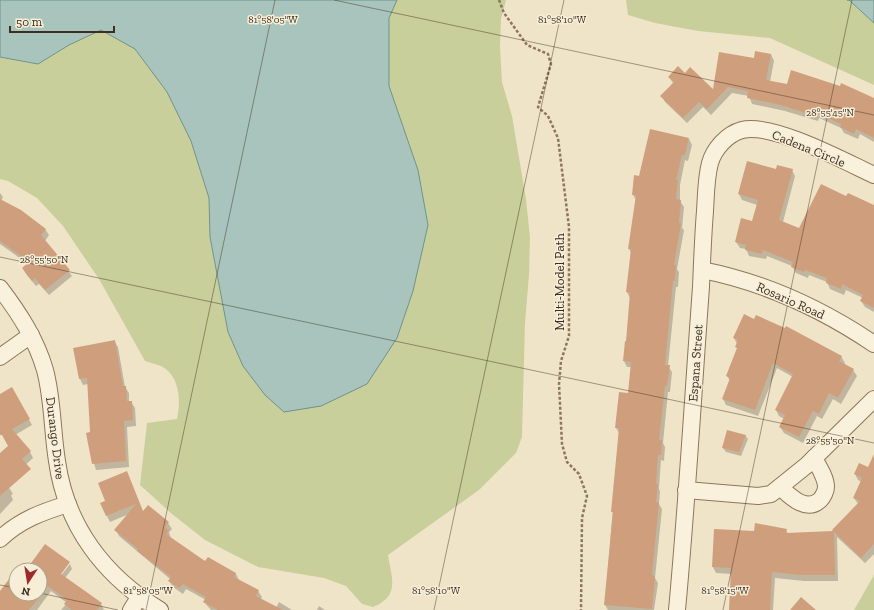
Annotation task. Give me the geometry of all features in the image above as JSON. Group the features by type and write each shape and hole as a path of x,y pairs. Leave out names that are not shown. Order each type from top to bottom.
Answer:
{"street":[{"name":"Cadena Circle","path":"742,130 758,130 774,133 821,150 874,175"},
{"name":"Espana Street","path":"677,610 702,270 706,186 714,152 724,141 742,130"},
{"name":"Rosario Road","path":"702,270 731,276 765,286 854,331 874,344"},
{"name":"Durango Drive","path":"0,288 31,336 44,369 49,388 56,460 60,481 82,536 96,556 129,589 160,610"},
{"path":"0,357 31,336"},
{"path":"686,490 758,496 771,494 814,458 874,399"},
{"path":"780,487 804,504 812,504 819,501 824,495 826,487 814,458"},
{"path":"0,539 21,522 41,512 68,504"},
{"path":"131,610 140,596"}],"path":[{"name":"Multi-Model Path","path":"499,0 504,13 527,45 548,54 551,64 538,107 548,116 558,138 569,227 569,336 560,361 559,384 562,444 567,462 579,474 587,496 582,518 581,610"}],"green space":[{"path":"397,0 506,0 501,19 500,47 502,82 512,116 526,199 530,238 529,275 525,323 522,437 516,453 479,490 388,555 392,579 391,592 382,603 373,607 362,604 346,586 324,578 258,567 205,540 172,514 140,485 147,423 177,419 179,404 178,389 172,376 167,370 161,366 145,361 99,279 63,226 37,198 8,181 0,179 0,57 38,64 69,45 101,30 135,49 167,92 191,141 209,198 210,237 228,332 243,366 428,225 418,170 389,86 389,18"},
{"path":"626,0 849,0 874,23 874,85 770,38 698,31 655,23 628,15"},
{"path":"874,575 874,610 854,610"}],"water":[{"path":"0,0 397,0 389,18 389,86 418,170 428,225 413,291 397,338 367,384 321,406 284,412 265,395 243,366 228,332 210,237 209,198 191,141 167,92 135,49 101,30 69,45 38,64 0,57"},
{"path":"849,0 874,0 874,23"}],"building":[{"path":"755,51 771,54 766,80 787,84 791,70 840,86 841,83 874,98 874,138 856,129 854,134 840,127 841,124 816,113 815,116 781,105 747,98 748,91 728,87 707,109 699,102 683,118 660,96 674,82 668,77 678,66 685,73 690,67 713,89 719,52 754,58"},
{"path":"650,129 689,138 685,155 682,155 676,180 678,180 676,199 681,200 679,223 681,223 674,265 676,265 675,281 673,281 665,365 670,365 667,386 665,386 659,440 662,440 661,455 658,455 656,484 658,484 656,502 659,502 652,575 655,576 652,609 604,605 619,428 615,428 619,392 628,393 631,362 623,361 630,293 626,292 631,249 628,249 636,195 632,195 634,175 639,176"},
{"path":"747,161 776,169 777,165 793,169 779,220 799,228 821,184 846,196 848,193 874,205 874,308 860,301 863,295 842,284 841,289 826,283 827,278 805,270 804,272 791,267 793,262 763,250 762,254 745,250 746,245 735,242 741,218 752,221 758,200 738,194"},
{"path":"0,199 21,210 46,229 41,235 70,270 45,290 35,278 32,281 22,268 29,262 0,241"},
{"path":"744,314 754,319 756,315 785,328 786,326 842,356 839,361 854,369 838,398 829,393 819,414 813,411 799,437 779,427 785,415 775,410 793,374 773,363 755,410 722,399 730,378 726,376 737,348 735,347 738,340 733,338"},
{"path":"115,340 123,386 126,386 127,401 132,401 133,420 124,421 126,461 92,464 86,433 90,432 87,378 79,379 73,348"},
{"path":"12,387 30,419 12,429 31,451 22,459 31,469 0,496 0,453 8,446 2,435 0,435 0,394"},
{"path":"727,430 746,435 739,452 722,448"},
{"path":"874,454 874,544 861,558 834,532 835,575 800,575 772,572 770,610 729,610 731,568 712,567 714,529 754,531 755,523 787,529 786,533 833,531 832,530 860,501 853,498 862,478 854,474 859,463 868,467"},
{"path":"127,471 143,511 148,505 169,522 165,527 169,531 166,534 205,561 208,557 236,573 234,577 259,590 256,596 283,610 218,610 203,602 206,597 183,584 179,588 168,581 171,577 137,551 138,549 114,530 136,504 106,516 100,503 105,501 98,483"},
{"path":"45,544 70,562 61,574 102,603 97,610 72,610 64,604 67,600 48,586 48,562 32,562"},
{"path":"8,580 8,602 35,602 29,610 0,610 0,591"},
{"path":"801,597 816,610 790,610"}]}
